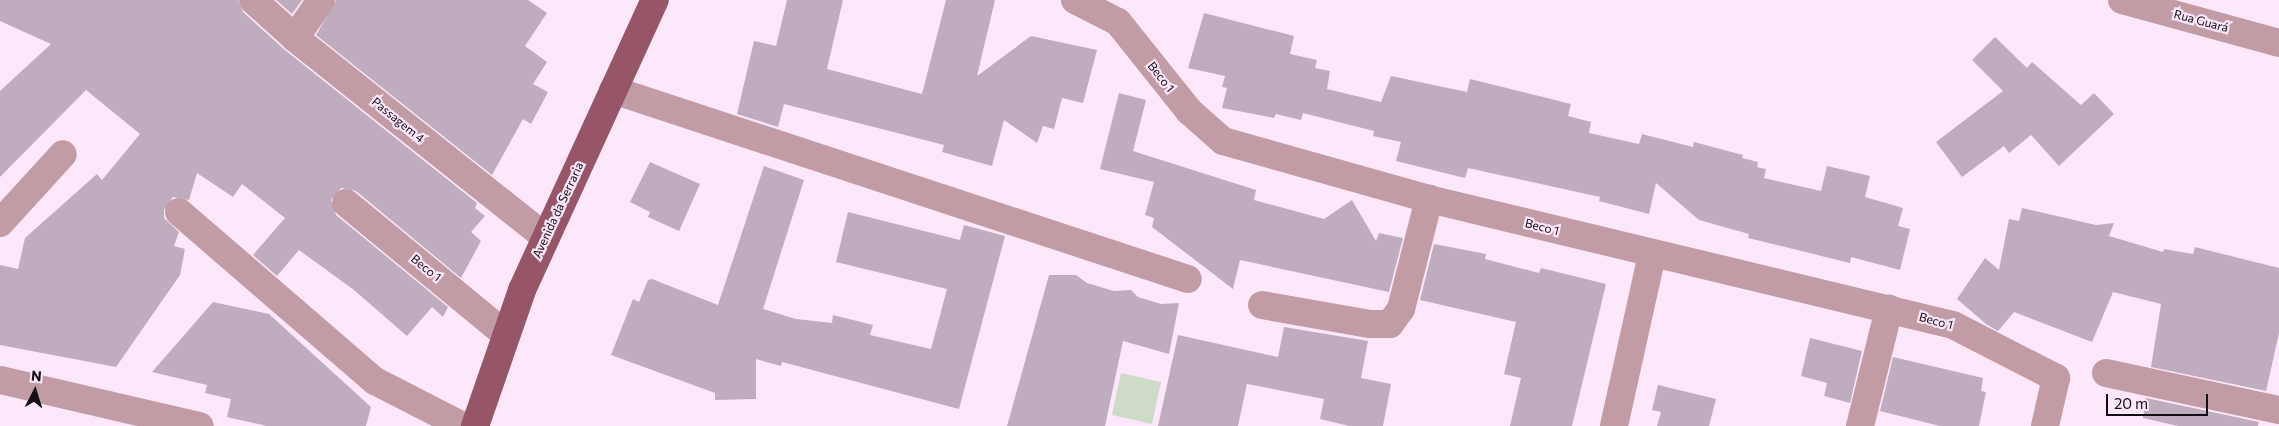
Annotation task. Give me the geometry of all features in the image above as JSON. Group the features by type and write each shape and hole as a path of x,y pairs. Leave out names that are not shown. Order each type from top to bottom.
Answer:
{"main road":[{"name":"Avenida da Serraria","path":"475,426 505,334 545,237 655,0"}],"street":[{"name":"Passagem 4","path":"253,0 295,38 545,237"},
{"path":"295,38 321,0"},
{"name":"Beco 1","path":"1075,0 1118,22 1189,111 1223,141 1429,199 1954,325 2056,378 2045,426"},
{"name":"Rua Guará","path":"2122,0 2279,43"},
{"path":"613,90 1188,279"},
{"path":"0,224 63,154"},
{"path":"1262,305 1370,324 1390,324 1401,309 1429,199"},
{"name":"Beco 1","path":"346,203 505,334"},
{"path":"179,212 375,381 463,426"},
{"path":"1614,426 1652,254"},
{"path":"1860,426 1888,310"},
{"path":"2106,373 2279,410"},
{"path":"0,380 200,426"}],"green space":[{"path":"1121,373 1161,382 1152,424 1112,415"}],"building":[{"path":"0,0 238,0 243,12 285,50 477,203 475,208 485,216 471,232 481,241 461,278 356,191 341,188 331,200 336,215 448,307 443,317 432,307 407,336 354,290 299,250 277,276 253,255 285,218 242,184 233,197 197,173 189,200 173,197 164,210 164,218 179,232 174,246 185,249 180,275 116,367 0,345 0,265 18,269 25,238 97,174 102,180 140,134 86,90 0,177 0,91 51,44 0,21"},
{"path":"276,0 302,0 292,14"},
{"path":"336,0 528,0 547,13 525,46 547,62 533,84 548,92 531,124 523,119 492,175 316,35"},
{"path":"787,0 843,0 827,69 922,94 946,0 995,0 977,76 1031,36 1097,50 1083,103 1062,98 1054,129 1043,126 1037,143 1004,120 992,166 942,152 944,145 784,104 778,127 737,114 754,41 776,46"},
{"path":"1204,13 1294,36 1290,54 1317,60 1315,68 1330,71 1327,89 1381,102 1391,76 1467,92 1470,79 1571,104 1568,116 1591,122 1589,133 1639,144 1642,134 1693,147 1694,142 1743,155 1742,158 1758,162 1757,167 1766,169 1764,178 1821,191 1827,166 1870,176 1865,197 1903,208 1898,226 1910,229 1900,270 1851,257 1850,263 1748,238 1749,234 1699,220 1656,183 1649,214 1599,201 1600,197 1468,168 1465,178 1396,161 1401,142 1373,136 1374,131 1303,113 1301,120 1276,114 1274,118 1222,108 1227,88 1222,87 1225,76 1188,68"},
{"path":"1995,37 2027,68 2032,62 2081,105 2094,93 2114,114 2059,166 2031,135 2009,153 2004,146 1962,177 1936,142 2003,91 1972,60"},
{"path":"1119,93 1146,100 1133,151 1256,190 1254,200 1324,219 1352,200 1376,241 1379,233 1403,238 1389,292 1240,260 1233,289 1152,227 1154,218 1145,215 1154,182 1100,169"},
{"path":"650,162 700,184 679,231 648,217 650,212 630,202"},
{"path":"764,166 804,180 763,309 796,319 832,323 833,315 873,325 870,335 931,349 947,289 836,262 848,212 960,240 964,225 1005,236 959,409 782,362 781,366 756,359 756,399 715,400 715,393 611,355 633,299 639,302 648,280 652,279 718,305"},
{"path":"2022,208 2096,225 2114,223 2109,236 2163,252 2164,249 2193,254 2195,247 2279,268 2279,333 2266,391 2151,367 2161,304 2113,292 2092,342 2014,312 1998,331 1986,324 1957,299 1985,258 1999,270 2009,219 2019,221"},
{"path":"1434,244 1486,254 1485,259 1539,273 1541,268 1606,284 1572,426 1510,426 1521,378 1504,374 1516,322 1420,300"},
{"path":"1049,275 1076,275 1087,283 1114,291 1131,290 1138,297 1161,304 1179,303 1169,354 1123,341 1105,426 1007,426"},
{"path":"213,302 269,314 371,407 366,426 267,426 227,417 231,399 205,393 207,385 152,372"},
{"path":"1284,327 1368,341 1361,378 1391,384 1383,426 1349,426 1320,419 1324,399 1247,384 1238,426 1158,426 1178,335 1278,357"},
{"path":"1810,338 1862,351 1850,403 1824,396 1827,383 1801,376"},
{"path":"1893,357 1983,378 1981,391 1986,392 1979,426 1940,426 1880,411"},
{"path":"1658,385 1716,399 1709,426 1657,426 1661,412 1652,410"},
{"path":"2146,398 2259,422 2258,426 2178,426 2143,418"}]}
